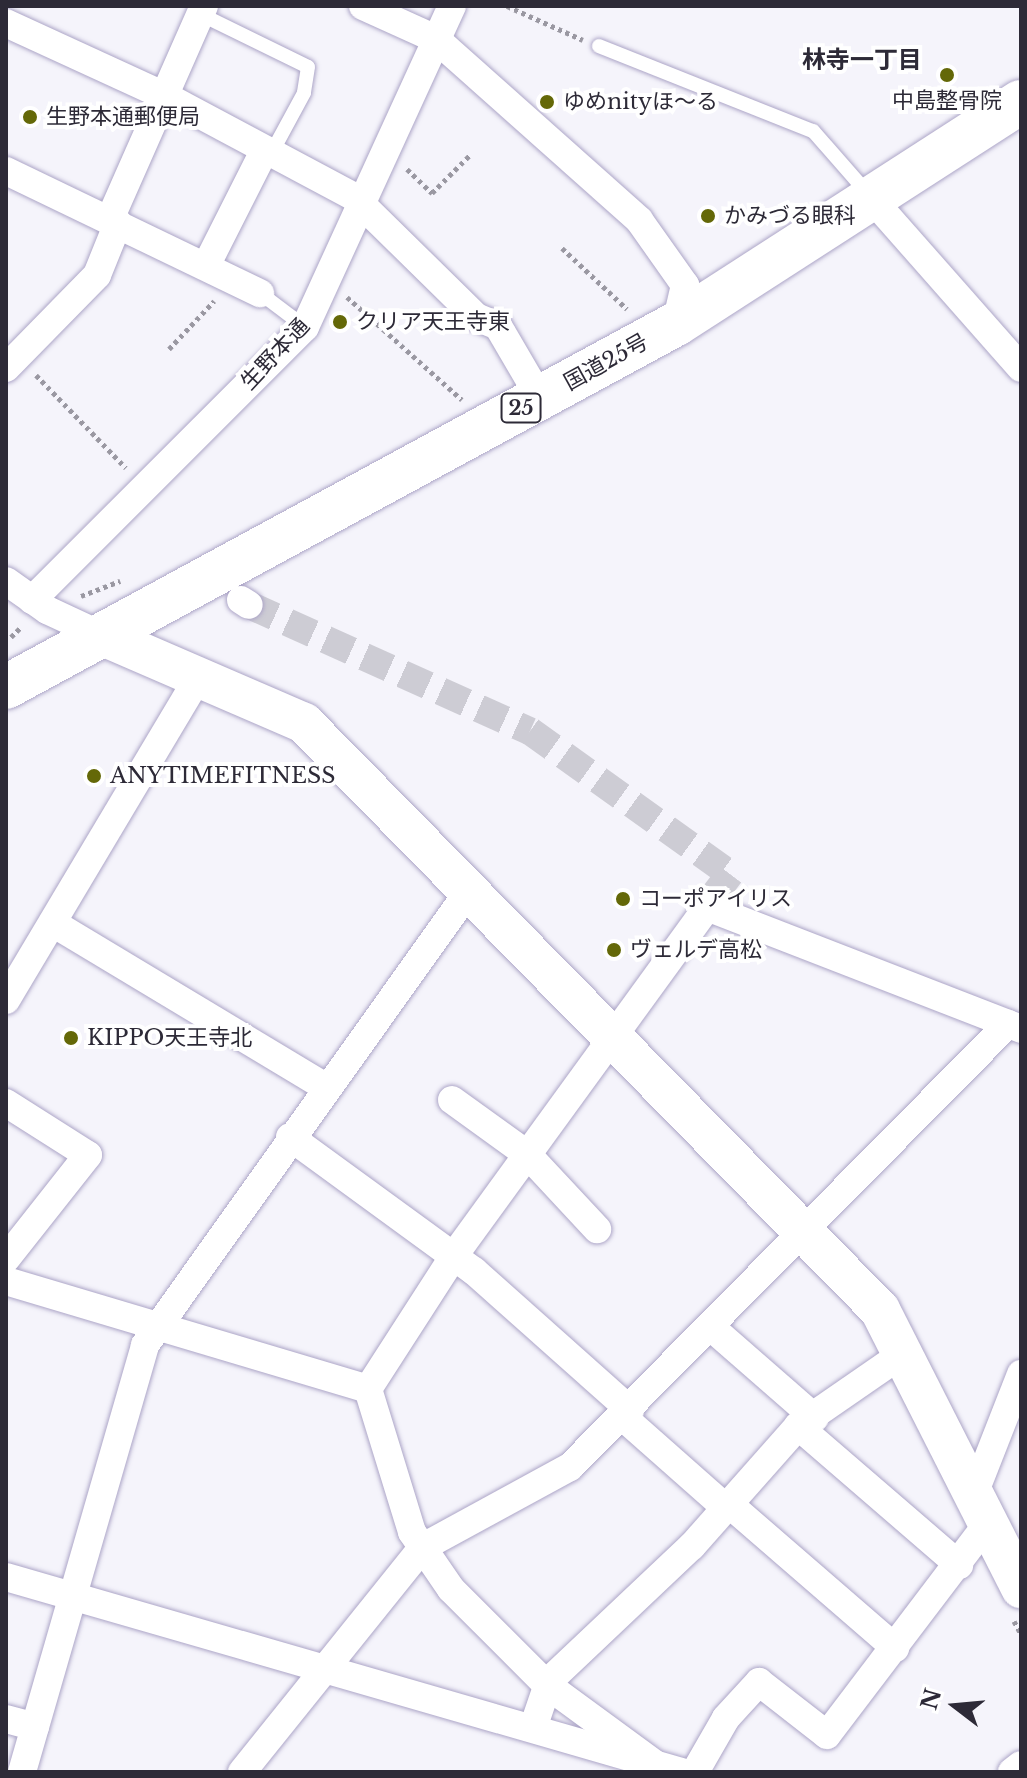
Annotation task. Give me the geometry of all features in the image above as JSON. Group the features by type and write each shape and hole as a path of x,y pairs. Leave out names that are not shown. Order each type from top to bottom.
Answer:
{"highway":[{"name":"国道25号","path":"6,687 676,324 1021,102"}],"street":[{"path":"363,6 436,39 639,220 685,285 676,324"},
{"name":"生野本通","path":"32,600 305,327 452,6"},
{"path":"12,362 97,275 114,221 167,97 194,11"},
{"path":"6,23 167,97 360,203 476,317 498,326 540,398"},
{"path":"206,266 268,153"},
{"path":"6,171 247,287"},
{"path":"872,199 1021,368"},
{"path":"6,581 32,600 103,636 304,723 471,888 880,1310 1021,1588"},
{"path":"6,1000 56,925 198,678"},
{"path":"22,1772 145,1345 290,1137 471,888"},
{"path":"242,1772 423,1547 570,1467 713,1329 804,1233 1015,1027 711,900 453,1257 368,1389"},
{"path":"56,925 326,1087"},
{"path":"452,1100 527,1154 597,1229"},
{"path":"6,1103 88,1155 6,1259"},
{"path":"290,1137 453,1257 728,1506 895,1648"},
{"path":"6,1281 368,1389"},
{"path":"713,1329 806,1422 959,1565"},
{"path":"533,1728 547,1685 728,1506 806,1422 841,1391 904,1353"},
{"path":"695,1772 726,1718 759,1682 827,1735 959,1565 981,1508 1021,1374"},
{"path":"368,1389 423,1547 451,1589 547,1685 674,1770"},
{"path":"6,1577 674,1770"},
{"path":"6,1719 35,1727"},
{"path":"1012,1772 1021,1765"}],"lane":[{"path":"194,11 308,67 304,93 268,153"},
{"path":"599,46 813,131 872,199"},
{"path":"247,287 305,327"}],"path":[{"path":"507,6 599,46"},
{"path":"386,149 432,193 470,155"},
{"path":"562,248 627,309"},
{"path":"329,280 462,401"},
{"path":"169,349 247,287"},
{"path":"12,362 145,487"}],"tunnel":[{"path":"249,605 530,731 730,874 715,894"}],"place":[{"name":"中島整骨院","path":"947,75"},
{"name":"ゆめnityほ〜る","path":"547,102"},
{"name":"生野本通郵便局","path":"30,117"},
{"name":"かみづる眼科","path":"708,216"},
{"name":"クリア天王寺東","path":"340,322"},
{"name":"ANYTIMEFITNESS","path":"94,776"},
{"name":"コーポアイリス","path":"623,899"},
{"name":"ヴェルデ高松","path":"614,950"},
{"name":"KIPPO天王寺北","path":"71,1038"}],"district":[{"name":"林寺一丁目","path":"862,60"}]}
